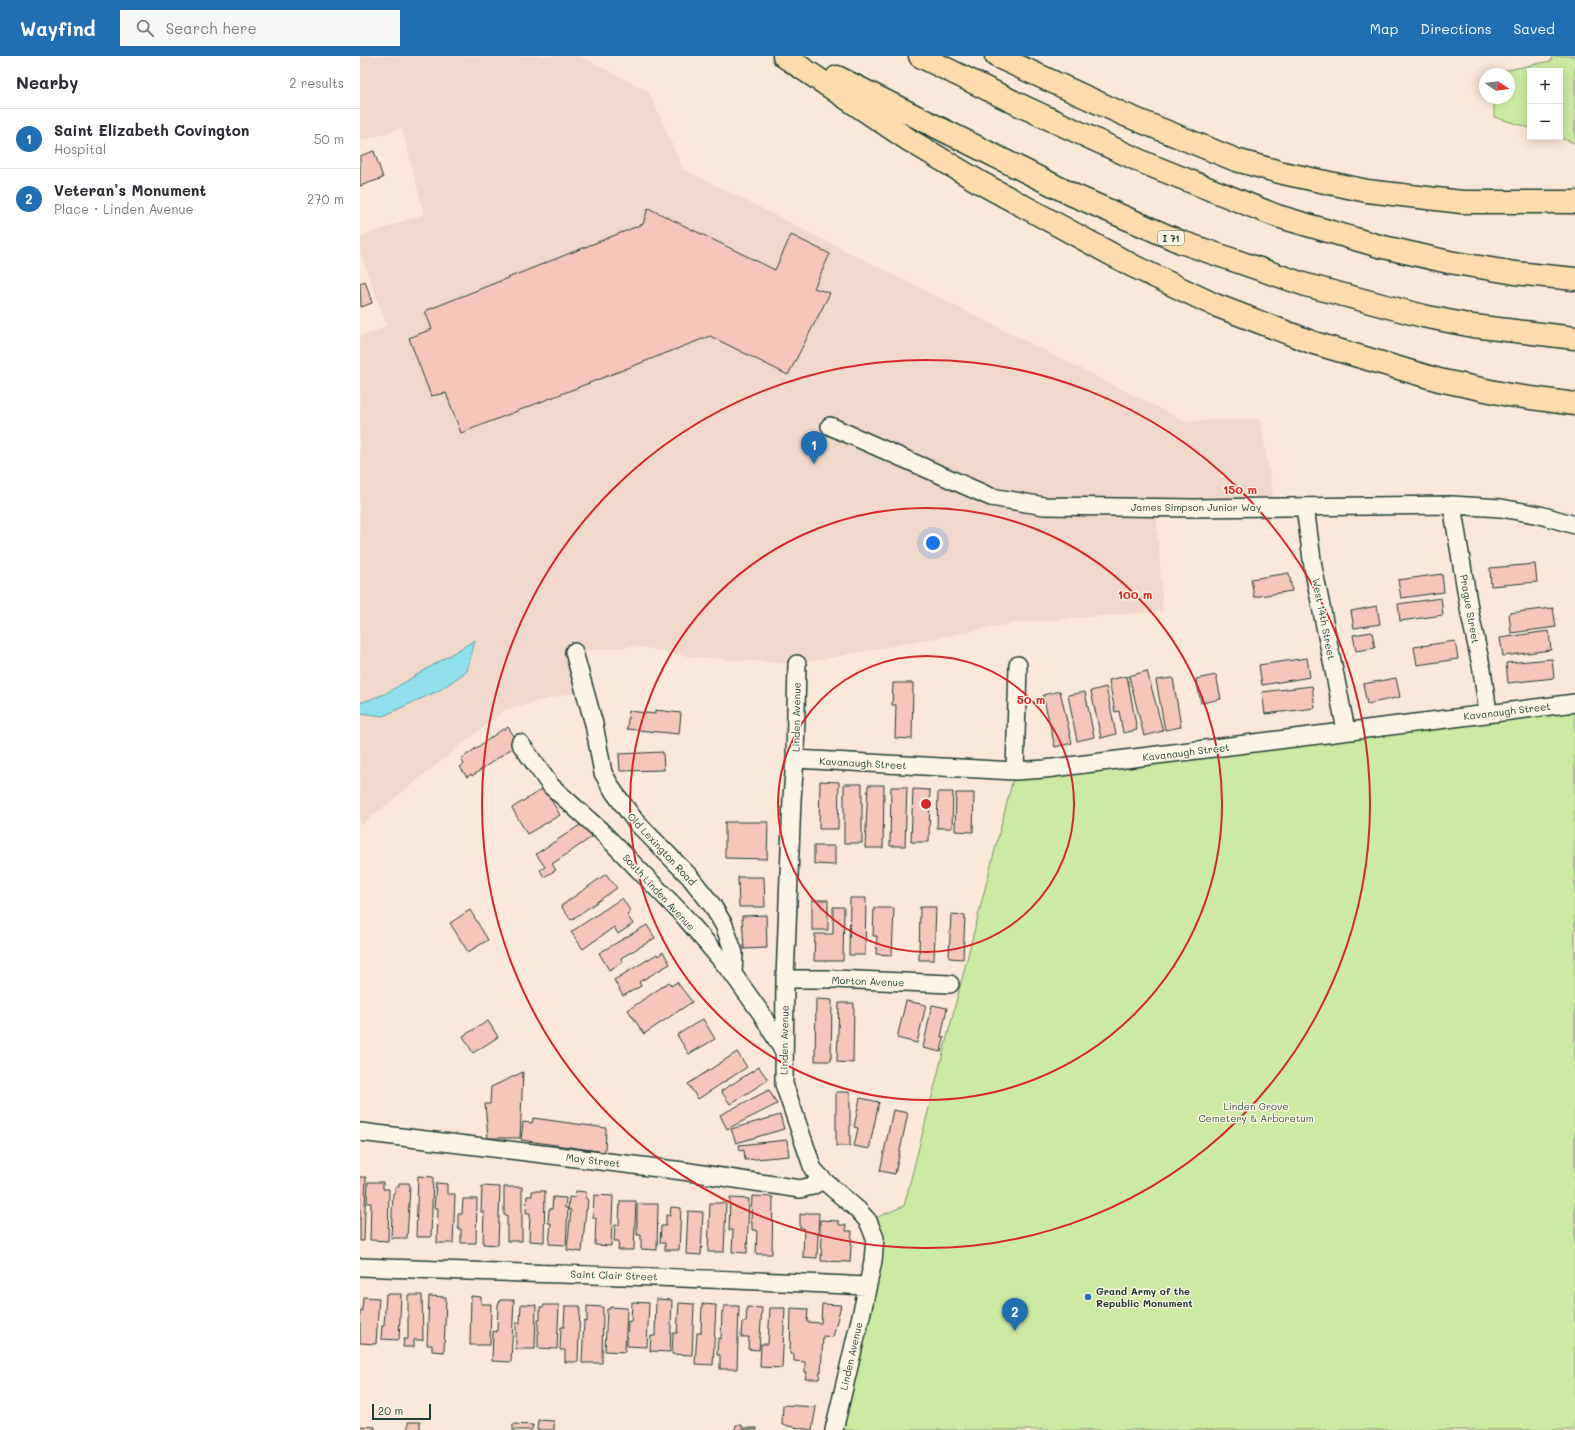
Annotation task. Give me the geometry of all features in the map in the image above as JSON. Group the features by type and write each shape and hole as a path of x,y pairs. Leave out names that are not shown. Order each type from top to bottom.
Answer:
{"highway":[{"path":"784,56 909,140 981,183 1133,266 1215,305 1314,343 1439,380 1509,395 1575,404"},
{"name":"I 71","path":"795,56 1073,196 1181,242 1306,285 1423,316 1473,326 1575,338"},
{"path":"920,56 1024,107 1147,164 1277,216 1379,246 1450,262 1515,273 1575,279"},
{"path":"996,56 1123,114 1236,160 1283,173 1367,191 1462,202 1575,202"}],"street":[{"name":"James Simpson Junior Way","path":"830,426 991,497 1044,506 1193,508 1452,505 1501,508 1540,515 1575,525"},
{"name":"Prague Street","path":"1452,505 1470,614 1482,670 1488,713"},
{"name":"West 14th Street","path":"1305,507 1313,567 1346,730"},
{"name":"Old Lexington Road","path":"574,652 594,724 603,773 614,792 636,822 690,877 712,906 724,925 734,953 733,974"},
{"name":"Linden Avenue","path":"797,664 795,759 785,979 784,1084 813,1169 868,1221 875,1238 873,1261 834,1430"},
{"path":"1015,771 1018,665"},
{"name":"Kavanaugh Street","path":"795,759 1015,771 1046,769 1190,752 1346,730 1575,703"},
{"name":"South Linden Avenue","path":"520,743 551,786 601,830 683,915 733,974 761,1013 784,1053"},
{"name":"Morton Avenue","path":"785,979 834,979 950,984"},
{"name":"May Street","path":"360,1132 683,1171 800,1189 812,1186 823,1180"},
{"name":"Saint Clair Street","path":"360,1267 520,1274 610,1275 867,1286"}],"shaded area":[{"path":"360,56 580,56 649,92 683,169 1185,421 1260,419 1275,507 1156,508 1163,611 1014,623 797,664 693,657 635,646 575,652 585,690 506,709 360,826 360,337 387,326 360,252 360,237 424,214 402,128 360,141"}],"green space":[{"path":"1552,56 1575,56 1575,143 1563,139 1563,68 1527,68 1527,127 1494,117 1494,104 1515,104 1515,68 1551,61"},
{"name":"Linden Grove Cemetery & Arboretum","path":"1575,703 1575,1430 834,1430 864,1303 868,1221 904,1206 1015,771"}],"water":[{"path":"475,640 467,671 440,690 383,716 360,713 360,703 385,694"}],"building":[{"path":"374,151 383,178 360,186 360,156"},
{"path":"648,208 775,270 791,235 830,254 814,288 830,293 788,375 710,336 461,433 446,393 431,396 409,338 432,329 425,311 643,224"},
{"path":"365,281 372,303 361,307 360,283"},
{"path":"1535,564 1537,582 1491,586 1490,568"},
{"path":"1289,573 1292,591 1254,597 1251,579"},
{"path":"1442,574 1444,592 1401,598 1398,580"},
{"path":"1441,598 1443,615 1400,621 1398,604"},
{"path":"1377,606 1380,624 1354,628 1351,611"},
{"path":"1553,608 1556,627 1511,633 1509,613"},
{"path":"1549,631 1551,650 1503,656 1500,638"},
{"path":"1372,632 1375,648 1356,651 1353,635"},
{"path":"1455,641 1458,659 1417,665 1414,647"},
{"path":"1307,658 1310,677 1262,685 1259,665"},
{"path":"1552,659 1554,678 1508,683 1506,663"},
{"path":"1147,671 1163,731 1144,736 1129,676"},
{"path":"1216,675 1221,699 1201,703 1196,679"},
{"path":"1127,676 1137,730 1123,733 1119,711 1115,712 1109,680"},
{"path":"1173,678 1181,727 1165,730 1156,680"},
{"path":"1396,678 1400,697 1367,704 1363,684"},
{"path":"893,683 913,683 912,739 895,738 896,705 892,705"},
{"path":"1312,686 1315,708 1265,714 1262,692"},
{"path":"1106,687 1116,734 1101,738 1091,691"},
{"path":"1060,691 1072,743 1055,747 1043,695"},
{"path":"1085,692 1094,737 1077,741 1068,695"},
{"path":"655,710 681,713 679,734 627,729 629,711 655,714"},
{"path":"508,727 518,742 515,746 472,776 471,774 467,777 460,767 464,764 461,759"},
{"path":"663,752 664,770 620,771 619,754"},
{"path":"820,781 839,782 838,829 819,829"},
{"path":"844,784 862,784 862,843 844,843"},
{"path":"868,785 884,785 883,848 865,848"},
{"path":"891,787 907,787 905,846 890,846"},
{"path":"544,788 560,815 527,834 512,808"},
{"path":"913,789 930,790 929,842 911,842"},
{"path":"938,792 953,792 952,828 937,828"},
{"path":"956,793 974,793 973,832 955,831"},
{"path":"725,822 768,822 767,859 725,858"},
{"path":"583,823 592,837 552,864 556,870 544,877 540,870 545,867 536,854"},
{"path":"814,846 835,846 835,865 814,864"},
{"path":"606,874 617,888 571,920 561,906"},
{"path":"738,877 764,877 765,907 739,907"},
{"path":"622,898 631,912 627,915 633,924 618,934 614,927 583,949 571,932"},
{"path":"850,898 866,898 865,955 849,955"},
{"path":"812,900 828,900 828,930 812,930"},
{"path":"833,907 844,907 843,961 814,961 815,934 833,934"},
{"path":"920,907 936,907 934,960 919,960"},
{"path":"874,908 894,908 892,955 876,954 877,936 873,936"},
{"path":"470,910 488,940 468,952 450,923"},
{"path":"951,914 965,915 963,959 949,958"},
{"path":"766,915 767,948 744,949 742,916"},
{"path":"647,925 655,938 621,958 623,962 609,970 599,953"},
{"path":"663,952 670,964 639,982 641,986 623,996 614,980 657,954 658,956"},
{"path":"669,982 671,986 677,982 692,1002 644,1034 628,1010"},
{"path":"816,999 832,1000 831,1061 815,1061"},
{"path":"906,1001 926,1005 917,1043 897,1038"},
{"path":"839,1003 854,1003 853,1063 837,1062"},
{"path":"932,1005 947,1008 941,1037 944,1037 941,1052 923,1048"},
{"path":"703,1019 715,1039 689,1054 677,1035"},
{"path":"488,1021 498,1037 473,1053 463,1036"},
{"path":"737,1052 747,1067 698,1099 688,1084"},
{"path":"759,1067 768,1080 730,1104 721,1091"},
{"path":"523,1072 520,1138 488,1138 485,1104 490,1104 491,1087"},
{"path":"769,1090 777,1104 727,1129 720,1115"},
{"path":"836,1092 850,1092 850,1146 836,1146"},
{"path":"860,1098 879,1102 869,1149 854,1146 858,1128 854,1127"},
{"path":"893,1110 908,1113 895,1174 880,1171"},
{"path":"780,1115 784,1129 736,1143 731,1129"},
{"path":"533,1118 606,1128 605,1152 521,1140 523,1122 532,1123"},
{"path":"787,1140 789,1156 745,1160 744,1150 740,1151 739,1145"},
{"path":"418,1176 433,1177 431,1237 416,1237"},
{"path":"360,1177 366,1177 364,1241 360,1241"},
{"path":"368,1182 383,1182 383,1189 389,1189 388,1241 370,1240 371,1203 367,1203"},
{"path":"399,1183 409,1183 410,1187 407,1238 391,1238 393,1193 395,1193 395,1187 399,1187"},
{"path":"436,1183 447,1184 447,1194 455,1194 453,1243 437,1243 438,1208 434,1208"},
{"path":"482,1186 500,1187 498,1245 483,1244 484,1212 481,1212"},
{"path":"504,1187 522,1187 522,1241 507,1241 507,1215 504,1215"},
{"path":"532,1191 545,1191 544,1242 529,1241 530,1213 526,1213 527,1196 532,1196"},
{"path":"576,1191 586,1192 586,1199 588,1199 582,1252 567,1250 571,1210 568,1210 569,1197 575,1198"},
{"path":"594,1195 613,1196 611,1246 595,1245 596,1218 593,1218"},
{"path":"752,1196 773,1197 772,1254 756,1254 757,1230 752,1230 751,1222"},
{"path":"553,1197 566,1198 565,1208 568,1208 566,1245 549,1244 551,1223 548,1223 549,1209 552,1209"},
{"path":"730,1198 749,1199 747,1253 732,1252 733,1230 729,1230"},
{"path":"463,1199 477,1199 476,1243 461,1243 461,1229 458,1229 458,1214 462,1214"},
{"path":"620,1201 636,1201 634,1250 618,1250 619,1241 614,1241 615,1225 619,1225"},
{"path":"710,1203 726,1203 724,1252 708,1252"},
{"path":"637,1204 658,1204 657,1250 641,1249 641,1235 637,1235"},
{"path":"671,1207 681,1208 679,1250 665,1250 665,1243 660,1243 661,1226 666,1226 666,1215 670,1216"},
{"path":"688,1211 703,1212 701,1255 686,1254"},
{"path":"806,1213 819,1213 817,1258 803,1257 804,1228 800,1228 800,1214 805,1215"},
{"path":"820,1220 839,1221 839,1225 846,1225 846,1231 852,1231 850,1262 821,1261 822,1234 820,1234"},
{"path":"386,1294 401,1294 399,1340 381,1339 382,1326 384,1326"},
{"path":"408,1295 422,1295 423,1340 414,1340 414,1347 403,1347 404,1339 408,1339"},
{"path":"429,1296 446,1297 444,1352 432,1351 432,1345 427,1345"},
{"path":"471,1296 481,1297 481,1304 491,1304 490,1345 470,1345"},
{"path":"363,1297 379,1298 376,1344 360,1343 360,1311 362,1311"},
{"path":"656,1299 672,1300 670,1352 650,1351 651,1336 655,1336"},
{"path":"500,1300 514,1300 511,1362 492,1361 493,1331 497,1332 498,1304"},
{"path":"632,1302 649,1303 647,1347 627,1346 628,1321 631,1322"},
{"path":"679,1303 694,1304 692,1355 672,1354 673,1333 677,1333"},
{"path":"521,1304 536,1305 535,1349 516,1349 516,1323 520,1323"},
{"path":"702,1304 716,1305 713,1365 695,1364 697,1333 701,1333"},
{"path":"822,1304 841,1305 833,1337 823,1336 821,1372 819,1379 805,1379 807,1372 805,1372 805,1362 794,1361 794,1354 790,1354 791,1308 808,1309 807,1322 821,1323"},
{"path":"544,1305 559,1305 557,1349 538,1348 538,1320 540,1320 540,1307 543,1307"},
{"path":"565,1306 580,1306 578,1362 565,1362 565,1350 560,1350 561,1327 564,1327"},
{"path":"587,1306 603,1307 602,1363 582,1363 584,1321 587,1322"},
{"path":"724,1306 739,1306 737,1369 720,1369 720,1355 717,1355 718,1338 721,1339 722,1311 724,1311"},
{"path":"610,1307 627,1308 625,1352 605,1351 607,1309 610,1309"},
{"path":"747,1307 762,1308 759,1350 748,1349 749,1337 741,1337 742,1322 746,1322"},
{"path":"770,1308 785,1308 782,1368 760,1367 761,1344 768,1344"},
{"path":"783,1405 816,1407 812,1430 782,1425"},
{"path":"538,1420 554,1421 554,1430 537,1430"},
{"path":"408,1422 420,1422 420,1430 408,1430"},
{"path":"513,1424 533,1425 532,1430 513,1430"},
{"path":"736,1425 742,1425 742,1428 757,1428 757,1430 735,1430"},
{"path":"360,1426 375,1427 375,1430 360,1430"}],"place":[{"name":"Saint Elizabeth Covington","path":"814,464"},
{"name":"Grand Army of the Republic Monument","path":"1088,1297"},
{"name":"Veteran’s Monument","path":"1015,1331"}]}
